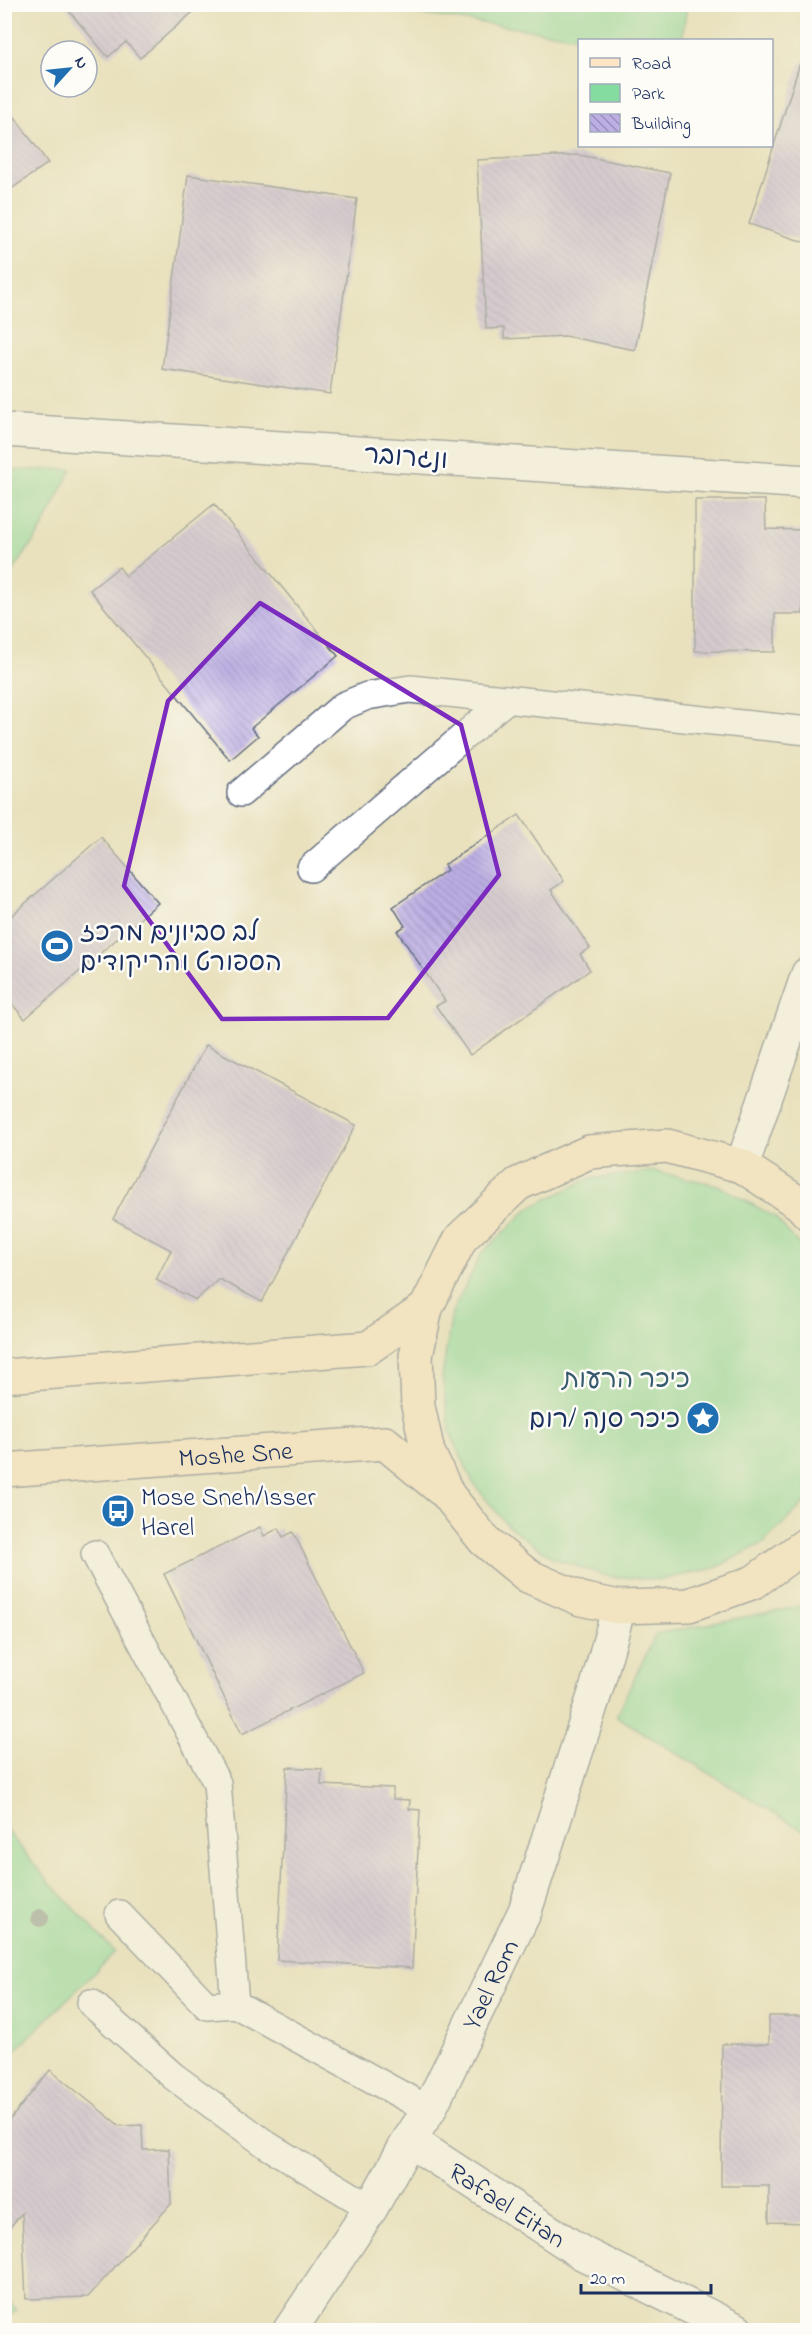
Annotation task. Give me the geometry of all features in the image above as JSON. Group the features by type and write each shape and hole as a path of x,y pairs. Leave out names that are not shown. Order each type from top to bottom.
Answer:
{"street":[{"name":"ונגרובר","path":"4,430 807,482"},
{"path":"742,1166 807,974"},
{"path":"807,1213 800,1204 742,1166 667,1146 589,1152 518,1184 461,1238 426,1308 416,1356 417,1406 428,1452 448,1495 484,1540 528,1576 581,1599 619,1607 689,1605 807,1563"},
{"path":"4,1376 368,1348 426,1308"},
{"name":"Moshe Sne","path":"4,1470 385,1443 448,1495"},
{"path":"754,1582 807,1543"},
{"name":"Yael Rom","path":"290,2331 371,2208 429,2110 525,1911 596,1690 619,1607"},
{"name":"Rafael Eitan","path":"410,2140 582,2253 736,2331"}],"lane":[{"path":"241,793 343,706 367,696 410,688 807,731"},
{"path":"311,868 507,699"},
{"path":"95,1554 217,1783 235,2004"},
{"path":"119,1914 207,2006 235,2004 429,2110"},
{"path":"91,2002 173,2076 267,2145 371,2208"}],"highlighted area":[{"path":"260,603 461,725 499,875 388,1018 222,1019 124,886 168,701"}],"green space":[{"path":"362,4 687,5 682,39 594,39 361,6"},
{"path":"72,469 42,529 5,583 5,470"},
{"name":"כיכר הרעות","path":"653,1171 718,1185 775,1217 808,1255 807,1500 764,1543 715,1568 661,1580 606,1576 553,1558 508,1526 473,1483 450,1432 442,1377 452,1312 482,1253 529,1208 588,1179"},
{"path":"807,1605 807,1833 616,1716 656,1634"},
{"path":"4,1827 43,1875 115,1952 5,2061"},
{"path":"5,2296 17,2310 5,2322"}],"building":[{"path":"63,4 202,4 140,58 126,42 108,57 99,46 99,39 93,39"},
{"path":"800,63 807,64 807,243 749,224"},
{"path":"4,102 48,163 4,194"},
{"path":"579,155 670,173 635,350 565,336 504,339 504,328 486,329 477,160"},
{"path":"188,175 357,199 330,394 162,369"},
{"path":"695,500 765,500 766,529 803,530 803,614 775,614 775,652 695,651"},
{"path":"214,504 338,656 251,728 258,736 230,760 90,590 119,567 126,576"},
{"path":"519,815 564,881 551,890 590,948 580,954 590,970 470,1055 436,1006 445,1001 397,931 405,926 393,907 447,870 444,865"},
{"name":"לב סביונים מרכז הספורט והריקודים","path":"101,837 158,903 25,1019 4,995 4,922"},
{"path":"206,1045 356,1125 262,1302 219,1279 196,1300 156,1280 171,1250 113,1219"},
{"path":"260,1527 264,1536 279,1528 283,1537 293,1532 364,1673 242,1734 164,1574"},
{"path":"287,1767 322,1769 321,1785 393,1788 393,1799 410,1800 409,1809 420,1810 412,1968 277,1960"},
{"path":"769,2016 807,2016 807,2223 769,2222 769,2186 721,2186 722,2044 769,2044"},
{"path":"50,2070 120,2126 142,2125 143,2150 169,2149 171,2204 88,2297 26,2299 22,2213 4,2234 4,2127"}],"place":[{"name":"לב סביונים מרכז הספורט והריקודים","path":"57,946"},
{"name":"כיכר סנה /רום","path":"703,1418"},
{"name":"Mose Sneh/Isser Harel","path":"118,1511"}]}
